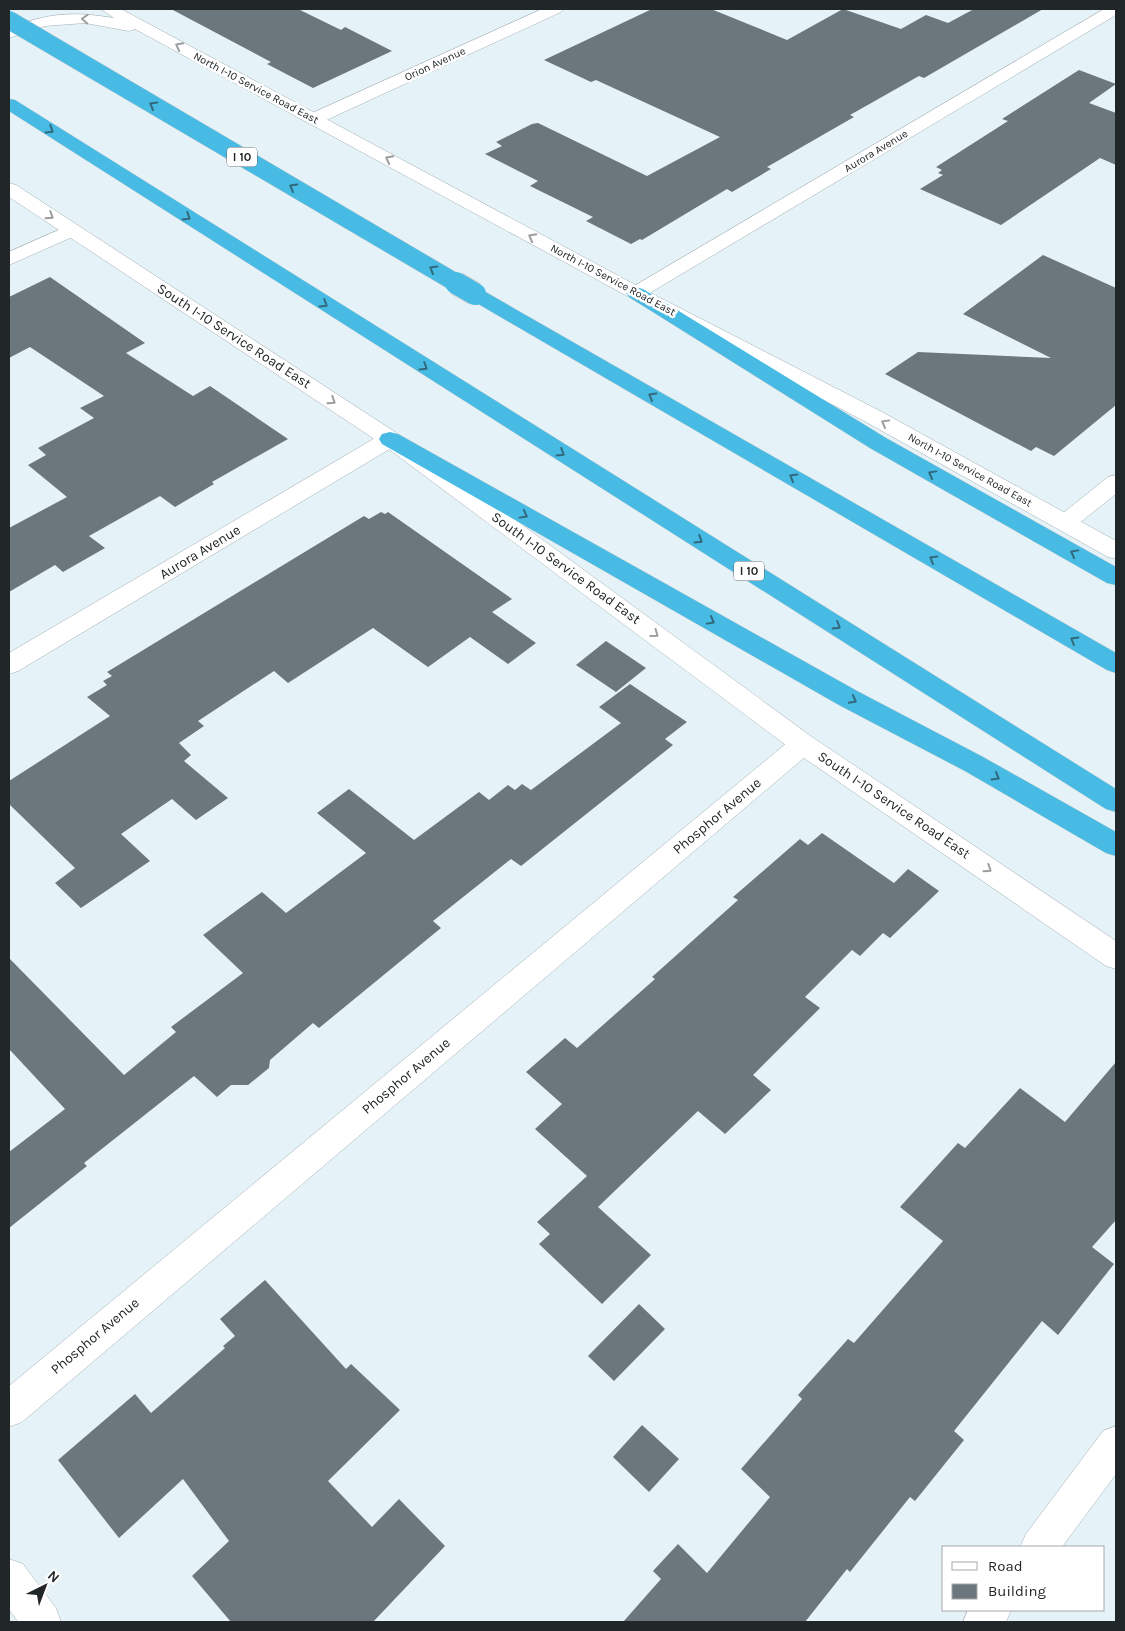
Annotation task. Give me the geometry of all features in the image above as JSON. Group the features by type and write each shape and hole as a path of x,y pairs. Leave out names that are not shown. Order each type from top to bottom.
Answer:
{"highway":[{"name":"I 10","path":"9,20 475,294 1116,664"},
{"name":"I 10","path":"9,104 382,341 1116,802"},
{"path":"636,293 878,443 1116,577"},
{"path":"390,439 848,698 974,764 1116,845"}],"street":[{"name":"North I-10 Service Road East","path":"109,9 636,293 874,417 1116,551"},
{"name":"Orion Avenue","path":"314,119 555,9"},
{"name":"Aurora Avenue","path":"636,293 1115,9"},
{"path":"9,33 43,21 85,18 150,30"},
{"name":"South I-10 Service Road East","path":"9,189 390,439 804,744 1116,957"},
{"path":"9,259 72,230"},
{"name":"Aurora Avenue","path":"9,665 390,439"},
{"path":"1066,524 1116,482"},
{"name":"Phosphor Avenue","path":"9,1408 804,744"},
{"path":"1040,1546 1116,1444"},
{"path":"9,1578 42,1622"},
{"path":"982,1622 991,1611"}],"building":[{"path":"171,9 298,9 341,30 345,27 392,51 313,88 267,64 271,62"},
{"path":"652,9 711,9 787,40 843,9 901,29 926,15 948,23 974,9 1043,9 924,78 919,76 850,115 854,117 767,167 771,169 732,192 727,189 642,240 640,239 631,244 586,221 593,217 530,186 538,181 485,154 502,146 496,142 532,124 538,123 647,176 720,137 596,80 591,82 544,60"},
{"path":"1079,70 1116,84 1089,103 1116,113 1116,165 1100,158 1001,225 920,189 943,175 938,173 942,170 936,167 1008,121 1002,119"},
{"path":"1043,255 1116,288 1116,405 1054,456 1036,447 1031,451 885,374 918,352 1051,358 963,314"},
{"path":"50,277 145,343 126,353 193,396 210,386 288,439 212,482 214,484 175,507 160,496 89,536 105,548 63,572 55,565 9,592 9,528 67,497 28,465 46,455 38,448 94,418 80,408 104,396 30,347 9,358 9,297"},
{"path":"381,512 385,514 388,512 512,599 492,612 536,643 508,664 470,637 428,667 373,628 288,683 274,671 198,721 204,726 179,743 191,755 184,761 228,798 196,820 172,799 121,834 150,861 81,908 55,883 75,868 9,804 9,781 110,716 87,697 107,685 103,681 112,676 107,672 364,516 369,519"},
{"path":"606,641 646,668 616,692 576,665"},
{"path":"630,684 687,722 665,739 673,745 521,866 511,859 433,921 441,928 319,1028 313,1023 270,1060 269,1068 248,1085 231,1085 217,1097 194,1076 84,1163 87,1166 9,1228 9,1152 65,1109 9,1049 9,958 124,1075 176,1032 171,1027 243,973 203,935 262,892 286,913 366,853 317,813 349,789 414,840 479,792 489,800 508,785 515,790 522,784 531,790 621,723 599,707"},
{"path":"822,833 894,883 908,869 939,891 890,938 883,933 860,956 852,950 805,997 820,1008 753,1075 771,1090 725,1134 698,1111 598,1207 651,1255 602,1304 539,1244 550,1234 537,1222 587,1176 535,1129 562,1104 526,1072 565,1038 577,1048 655,979 652,977 738,900 733,897 800,839 808,845"},
{"path":"1116,1062 1116,1220 1092,1247 1114,1264 1058,1335 1042,1321 954,1431 964,1440 915,1501 910,1497 850,1572 847,1569 805,1622 623,1622 661,1579 653,1571 678,1544 707,1573 770,1497 741,1469 802,1399 798,1395 848,1339 854,1343 943,1241 900,1207 958,1143 965,1148 1020,1088 1065,1122"},
{"path":"265,1280 346,1369 351,1364 400,1410 328,1481 372,1527 399,1499 445,1546 373,1622 231,1622 192,1576 229,1541 183,1479 119,1538 58,1460 135,1394 151,1413 225,1348 223,1346 235,1336 220,1319"},
{"path":"639,1304 665,1329 614,1381 588,1356"},
{"path":"642,1425 679,1459 649,1492 613,1457"}]}
